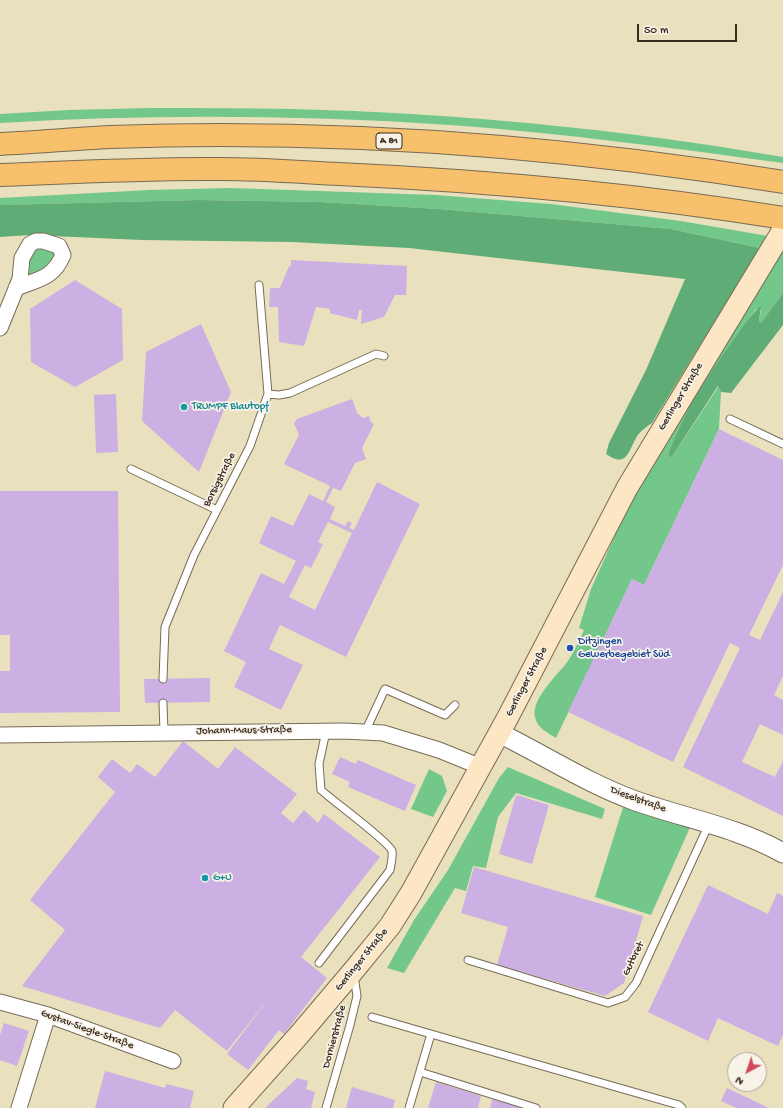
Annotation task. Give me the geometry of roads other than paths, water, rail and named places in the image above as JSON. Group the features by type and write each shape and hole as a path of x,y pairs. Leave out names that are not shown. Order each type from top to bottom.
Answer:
{"highway":[{"name":"A 81","path":"0,144 110,137 311,137 526,150 652,163 780,181"},
{"path":"0,175 222,169 406,177 520,185 643,198 757,213 783,218"}],"main road":[{"name":"Gerlinger Straße","path":"234,1108 299,1036 354,970 390,926 411,893 481,767 627,488 783,230"}],"street":[{"path":"0,328 16,288"},
{"name":"Johann-Maus-Straße","path":"0,735 326,731 383,733 426,746 481,767"},
{"name":"Dieselstraße","path":"499,733 596,784 633,800 710,824 770,846 783,853"},
{"name":"Gustav-Siegle-Straße","path":"0,1002 48,1015 173,1061"},
{"path":"19,1108 48,1015"}],"lane":[{"name":"Borsigstraße","path":"163,679 165,627 194,555 250,446 268,394 259,285"},
{"path":"268,394 279,395 290,393 376,354 384,356"},
{"path":"730,419 783,444"},
{"path":"131,469 217,510"},
{"path":"364,732 385,689 445,715 455,704"},
{"path":"163,703 164,732"},
{"path":"319,963 390,870 392,858 392,850 384,841 333,802 321,790 319,764 326,731"},
{"name":"Gutbret","path":"468,960 608,1003 625,997 636,983 710,824"},
{"name":"Dornierstraße","path":"326,1108 357,996 354,970"},
{"path":"372,1017 679,1105 682,1108"},
{"path":"409,1108 431,1034"},
{"path":"420,1072 536,1108"}],"place":[{"name":"TRUMPF Blautopf","path":"184,407"},
{"name":"Ditzingen Gewerbegebiet Süd","path":"570,648"},
{"name":"G+U","path":"205,878"}]}
